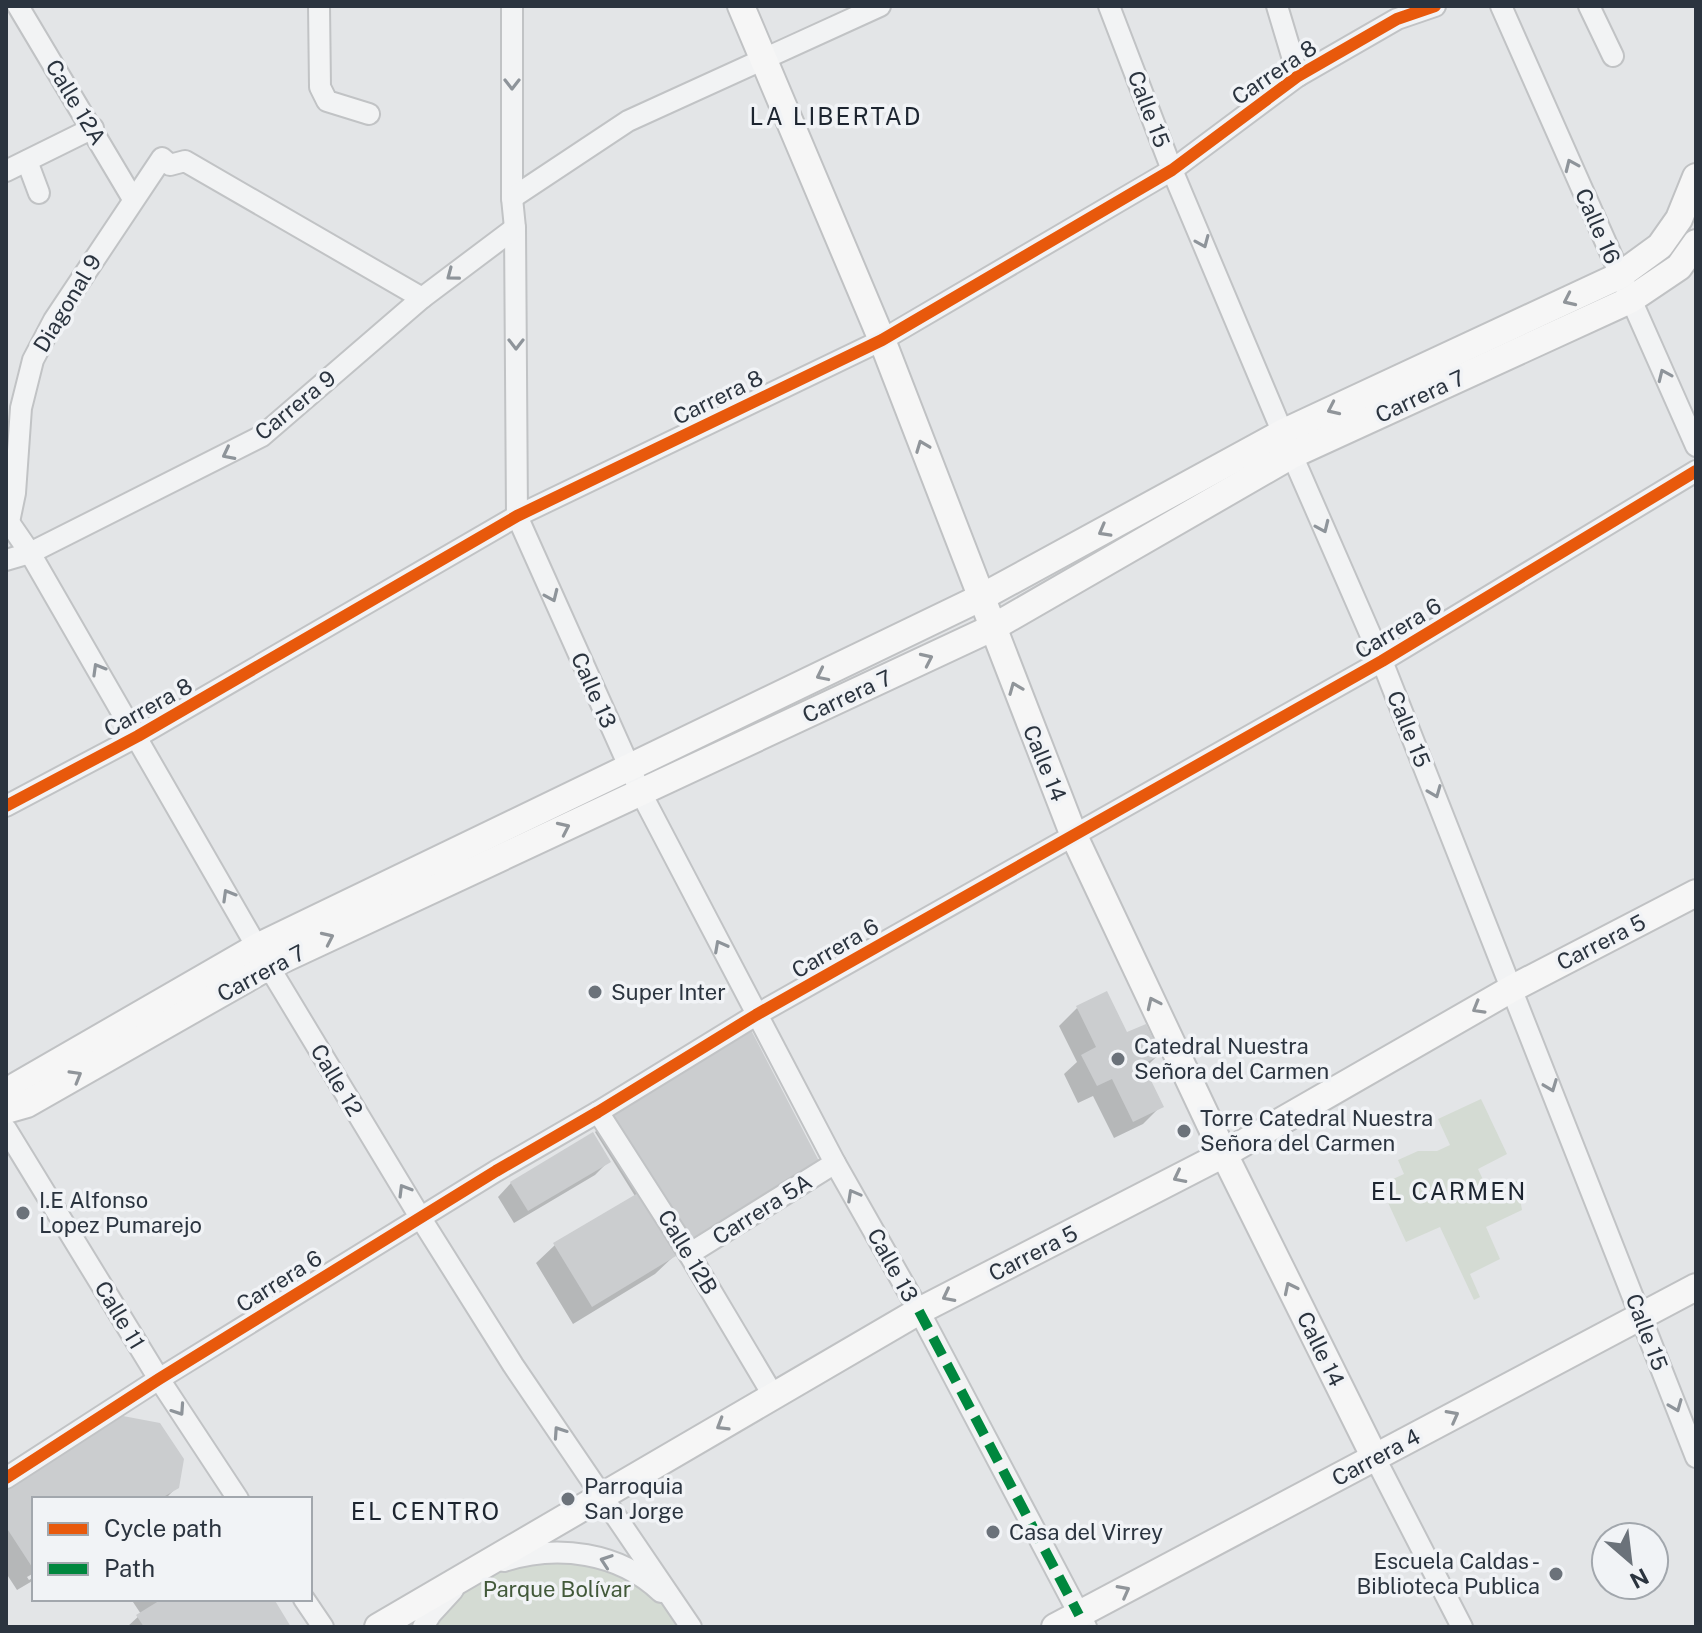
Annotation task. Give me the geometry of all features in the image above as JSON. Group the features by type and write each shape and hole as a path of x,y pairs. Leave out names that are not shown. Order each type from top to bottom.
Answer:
{"main road":[{"name":"Calle 14","path":"741,6 882,340 1074,836 1224,1154 1375,1458"},
{"name":"Carrera 7","path":"1625,288 1679,219 1696,177"},
{"name":"Carrera 7","path":"6,1100 16,1086 628,768 980,598 1288,444 1625,288 1679,267 1696,243"},
{"name":"Carrera 7","path":"6,1110 27,1104 263,956 641,793 992,628 1288,444"},
{"name":"Carrera 5","path":"378,1627 919,1311 1224,1154 1513,988 1696,893"},
{"name":"Carrera 4","path":"1055,1627 1082,1621 1375,1458 1696,1287"}],"street":[{"name":"Calle 12A","path":"18,6 133,199"},
{"path":"319,6 322,95 327,101 369,114"},
{"name":"Calle 13","path":"512,6 517,516 628,768 756,1015 919,1311 1082,1621"},
{"path":"512,198 628,121 880,6"},
{"name":"Calle 15","path":"1109,6 1172,170 1382,661 1696,1457"},
{"path":"1277,6 1298,76"},
{"name":"Carrera 8","path":"6,806 138,736 517,516 882,340 1172,170 1298,76 1397,19 1435,6"},
{"name":"Calle 16","path":"1501,6 1696,446"},
{"path":"1589,6 1613,56"},
{"path":"6,171 93,128"},
{"name":"Diagonal 9","path":"7,520 15,493 21,408 33,360 54,320 162,158 170,165 185,161 422,298"},
{"path":"27,161 39,193"},
{"name":"Carrera 9","path":"6,560 30,553 262,436 422,298 515,228"},
{"name":"Carrera 6","path":"6,1478 420,1217 756,1015 1382,661 1696,471"},
{"name":"Calle 12","path":"7,520 30,553 263,956 420,1217 513,1365 690,1626"},
{"name":"Calle 12B","path":"598,1112 689,1254 773,1395"},
{"name":"Calle 11","path":"6,1129 159,1379 237,1497"},
{"name":"Carrera 5A","path":"689,1254 835,1163"},
{"name":"Calle 14","path":"1375,1458 1462,1627"},
{"path":"423,1627 451,1591 475,1571 541,1552 588,1555 623,1567 655,1587 690,1626"},
{"path":"305,1601 323,1627"}],"green space":[{"path":"1481,1099 1507,1154 1478,1169 1486,1186 1517,1181 1522,1210 1486,1227 1500,1259 1470,1274 1480,1297 1474,1300 1440,1227 1406,1242 1380,1185 1404,1174 1398,1160 1418,1151 1437,1151 1450,1145 1438,1119"},
{"name":"Parque Bolívar","path":"541,1552 635,1573 690,1627 423,1627 451,1591"}],"building":[{"name":"Catedral Nuestra Señora del Carmen","path":"1107,991 1127,1032 1146,1024 1161,1055 1143,1064 1164,1107 1133,1122 1112,1079 1097,1086 1081,1055 1096,1047 1076,1006"},
{"path":"751,1030 820,1163 692,1242 612,1112"},
{"path":"593,1132 611,1162 528,1211 510,1182"},
{"path":"638,1193 676,1256 592,1307 553,1243"},
{"path":"123,1416 160,1423 184,1459 179,1488 163,1497 32,1497 32,1567 6,1527 6,1488"},
{"path":"159,1601 275,1601 291,1627 144,1627 136,1615"}],"marked path":[{"path":"919,1311 1079,1615"}],"cycle path":[{"path":"6,806 138,736 517,516 882,340 1172,170 1298,76 1397,19 1435,6"},
{"path":"6,1478 159,1379 756,1015 1382,661 1696,471"}],"place":[{"name":"Super Inter","path":"595,992"},
{"name":"Catedral Nuestra Señora del Carmen","path":"1118,1059"},
{"name":"Torre Catedral Nuestra Señora del Carmen","path":"1184,1131"},
{"name":"I.E Alfonso Lopez Pumarejo","path":"23,1213"},
{"name":"Parroquia San Jorge","path":"568,1499"},
{"name":"Casa del Virrey","path":"993,1532"},
{"name":"Escuela Caldas - Biblioteca Publica","path":"1556,1574"}],"district":[{"name":"LA LIBERTAD","path":"836,117"},
{"name":"EL CARMEN","path":"1449,1192"},
{"name":"EL CENTRO","path":"426,1512"}]}
